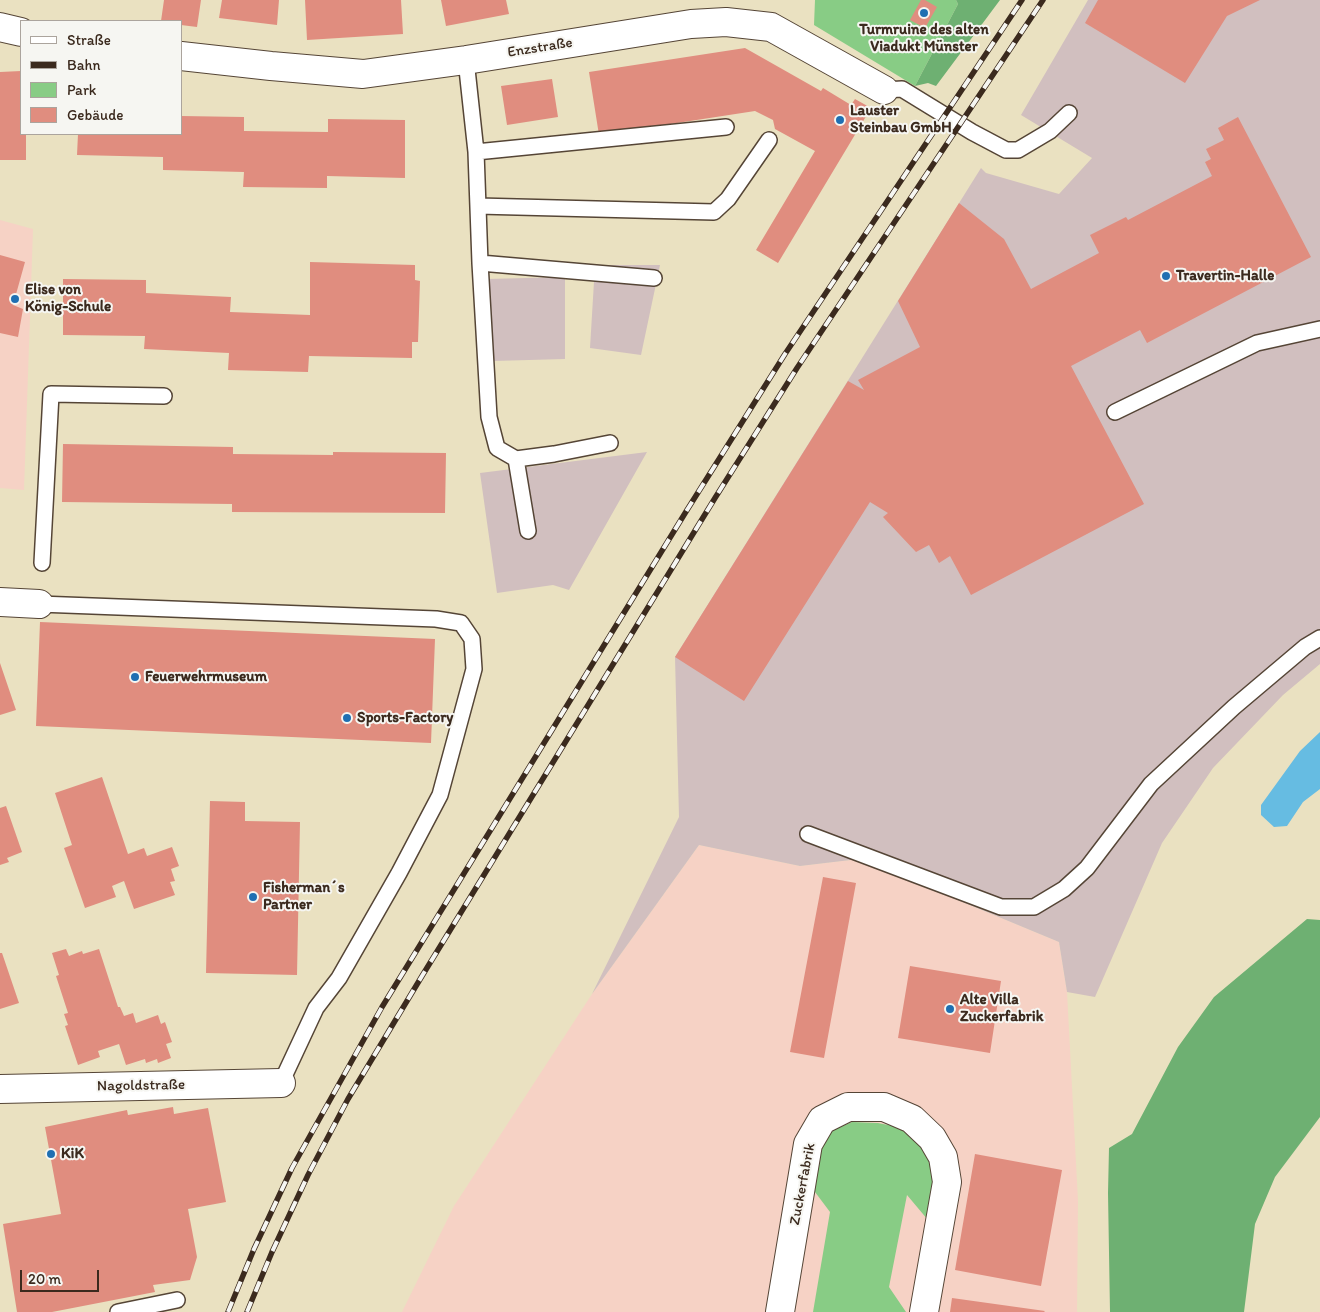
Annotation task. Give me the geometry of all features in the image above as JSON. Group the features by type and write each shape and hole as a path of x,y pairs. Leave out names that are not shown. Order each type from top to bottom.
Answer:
{"street":[{"name":"Enzstraße","path":"182,56 362,74 466,60 691,24 726,22 771,27 884,90"},
{"path":"0,28 20,32"},
{"path":"0,602 39,604"},
{"name":"Nagoldstraße","path":"0,1089 282,1083"},
{"name":"Zuckerfabrik","path":"780,1312 808,1144 822,1120 848,1107 884,1107 912,1119 932,1138 943,1157 946,1182 924,1312"}],"lane":[{"path":"466,60 476,152 489,417 497,448 516,459 610,443"},
{"path":"884,90 902,89 972,132 1006,150 1018,150 1050,131 1069,113"},
{"path":"476,152 726,127"},
{"path":"478,206 714,212 728,199 769,140"},
{"path":"480,263 654,278"},
{"path":"1115,412 1257,343 1320,329"},
{"path":"42,563 51,394 164,396"},
{"path":"516,459 528,531"},
{"path":"39,604 436,619 461,623 472,639 474,669 440,795 399,873 339,978 316,1008 282,1083"},
{"path":"808,834 1001,907 1034,907 1064,889 1086,868 1151,784 1234,707 1305,647 1320,638"},
{"path":"118,1312 177,1300"}],"shaded area":[{"path":"1088,0 1320,0 1320,664 1283,695 1213,768 1162,843 1095,997 1067,992 1059,942 859,859 800,866 699,845 592,994 679,817 675,657 981,168 986,173 1059,194 1092,158 1021,115"},
{"name":"Elise von König-Schule","path":"0,220 33,229 24,490 0,488"},
{"path":"595,265 660,265 641,355 590,348"},
{"path":"565,277 565,359 493,361 487,279"},
{"path":"647,452 569,590 553,585 497,593 480,473"},
{"path":"699,845 800,866 859,859 1059,942 1067,992 1078,1201 1077,1312 402,1312 454,1206 592,994"}],"green space":[{"path":"815,0 956,0 958,4 915,86 814,25"},
{"path":"956,0 1000,0 936,86 928,83 915,86 958,4"},
{"path":"1307,919 1320,920 1320,1117 1275,1177 1255,1224 1244,1312 1110,1312 1109,1148 1132,1134 1178,1047 1214,997"},
{"path":"852,1122 878,1123 908,1129 917,1135 935,1172 928,1220 907,1195 889,1287 906,1312 813,1312 830,1212 809,1184 814,1155 829,1132"}],"water":[{"path":"1320,732 1320,789 1303,802 1287,826 1274,827 1261,815 1261,805 1300,751"}],"building":[{"path":"164,0 201,0 197,27 182,25 182,20 161,20"},
{"path":"222,0 279,0 277,25 219,18"},
{"path":"305,0 401,0 403,34 307,40"},
{"path":"441,0 506,0 509,14 446,26"},
{"name":"Turmruine des alten Viadukt Münster","path":"921,0 925,0 937,7 925,28 910,20"},
{"path":"1098,0 1260,0 1227,16 1185,83 1085,23"},
{"path":"745,48 821,91 823,88 851,105 855,99 871,108 778,263 756,250 815,151 775,129 773,120 755,111 599,135 589,72"},
{"path":"20,71 20,135 26,135 26,160 0,160 0,72"},
{"path":"552,79 558,117 507,125 501,86"},
{"path":"182,116 244,117 244,131 328,132 328,119 405,120 405,178 327,176 327,188 243,187 244,172 163,170 163,157 77,155 78,135 182,135"},
{"path":"1238,117 1311,257 1147,343 1140,330 1071,366 1144,504 971,595 950,556 939,563 929,545 916,552 883,517 888,513 870,502 744,701 675,657 848,381 864,390 858,380 920,347 898,301 959,203 1004,239 1031,289 1099,253 1090,235 1126,217 1128,220 1212,176 1205,162 1211,159 1206,149 1224,140 1218,128"},
{"path":"0,255 25,262 13,305 23,309 18,337 0,333"},
{"path":"310,262 415,265 415,280 420,281 418,342 412,342 412,358 309,356 308,372 228,370 229,353 144,349 145,336 63,335 63,279 146,280 146,293 231,297 230,312 310,315"},
{"path":"63,444 233,447 233,454 333,455 333,452 446,453 445,513 232,512 232,504 62,502"},
{"path":"40,622 435,639 431,743 36,726"},
{"path":"0,663 16,710 0,715"},
{"path":"102,777 128,854 144,848 147,856 172,847 179,866 171,869 175,881 170,882 175,895 134,909 124,881 112,886 116,897 85,908 64,848 72,845 55,793"},
{"name":"Fisherman´s Partner","path":"210,801 245,802 245,821 300,822 297,975 206,973"},
{"path":"6,806 22,852 7,858 9,862 0,865 0,808"},
{"path":"823,877 856,883 824,1058 790,1052"},
{"path":"66,949 69,956 82,951 83,954 99,949 118,1007 120,1007 124,1016 133,1013 136,1023 158,1015 161,1024 165,1022 172,1042 166,1044 171,1058 158,1063 157,1059 146,1063 145,1059 126,1065 119,1044 98,1051 100,1057 78,1065 65,1026 68,1025 64,1014 68,1013 56,976 59,975 52,953"},
{"path":"0,953 2,953 19,1003 0,1009"},
{"name":"Alte Villa Zuckerfabrik","path":"910,966 1001,981 990,1053 898,1038"},
{"path":"173,1107 174,1114 208,1108 226,1202 188,1209 197,1257 190,1280 153,1285 155,1292 52,1312 17,1312 3,1224 61,1214 45,1127 127,1110 128,1115"},
{"path":"975,1154 1062,1170 1041,1286 955,1270"},
{"path":"952,1298 1045,1311 950,1312"}],"railway":[{"path":"228,1312 254,1249 292,1168 382,1007 785,354 1022,0"},
{"path":"247,1312 272,1252 308,1175 348,1099 422,976 715,498 797,368 1043,0"}],"place":[{"name":"Turmruine des alten Viadukt Münster","path":"924,13"},
{"name":"Lauster Steinbau GmbH","path":"840,120"},
{"name":"Travertin-Halle","path":"1166,276"},
{"name":"Elise von König-Schule","path":"15,299"},
{"name":"Feuerwehrmuseum","path":"135,677"},
{"name":"Sports-Factory","path":"347,718"},
{"name":"Fisherman´s Partner","path":"253,897"},
{"name":"Alte Villa Zuckerfabrik","path":"950,1009"},
{"name":"KiK","path":"51,1154"}]}
